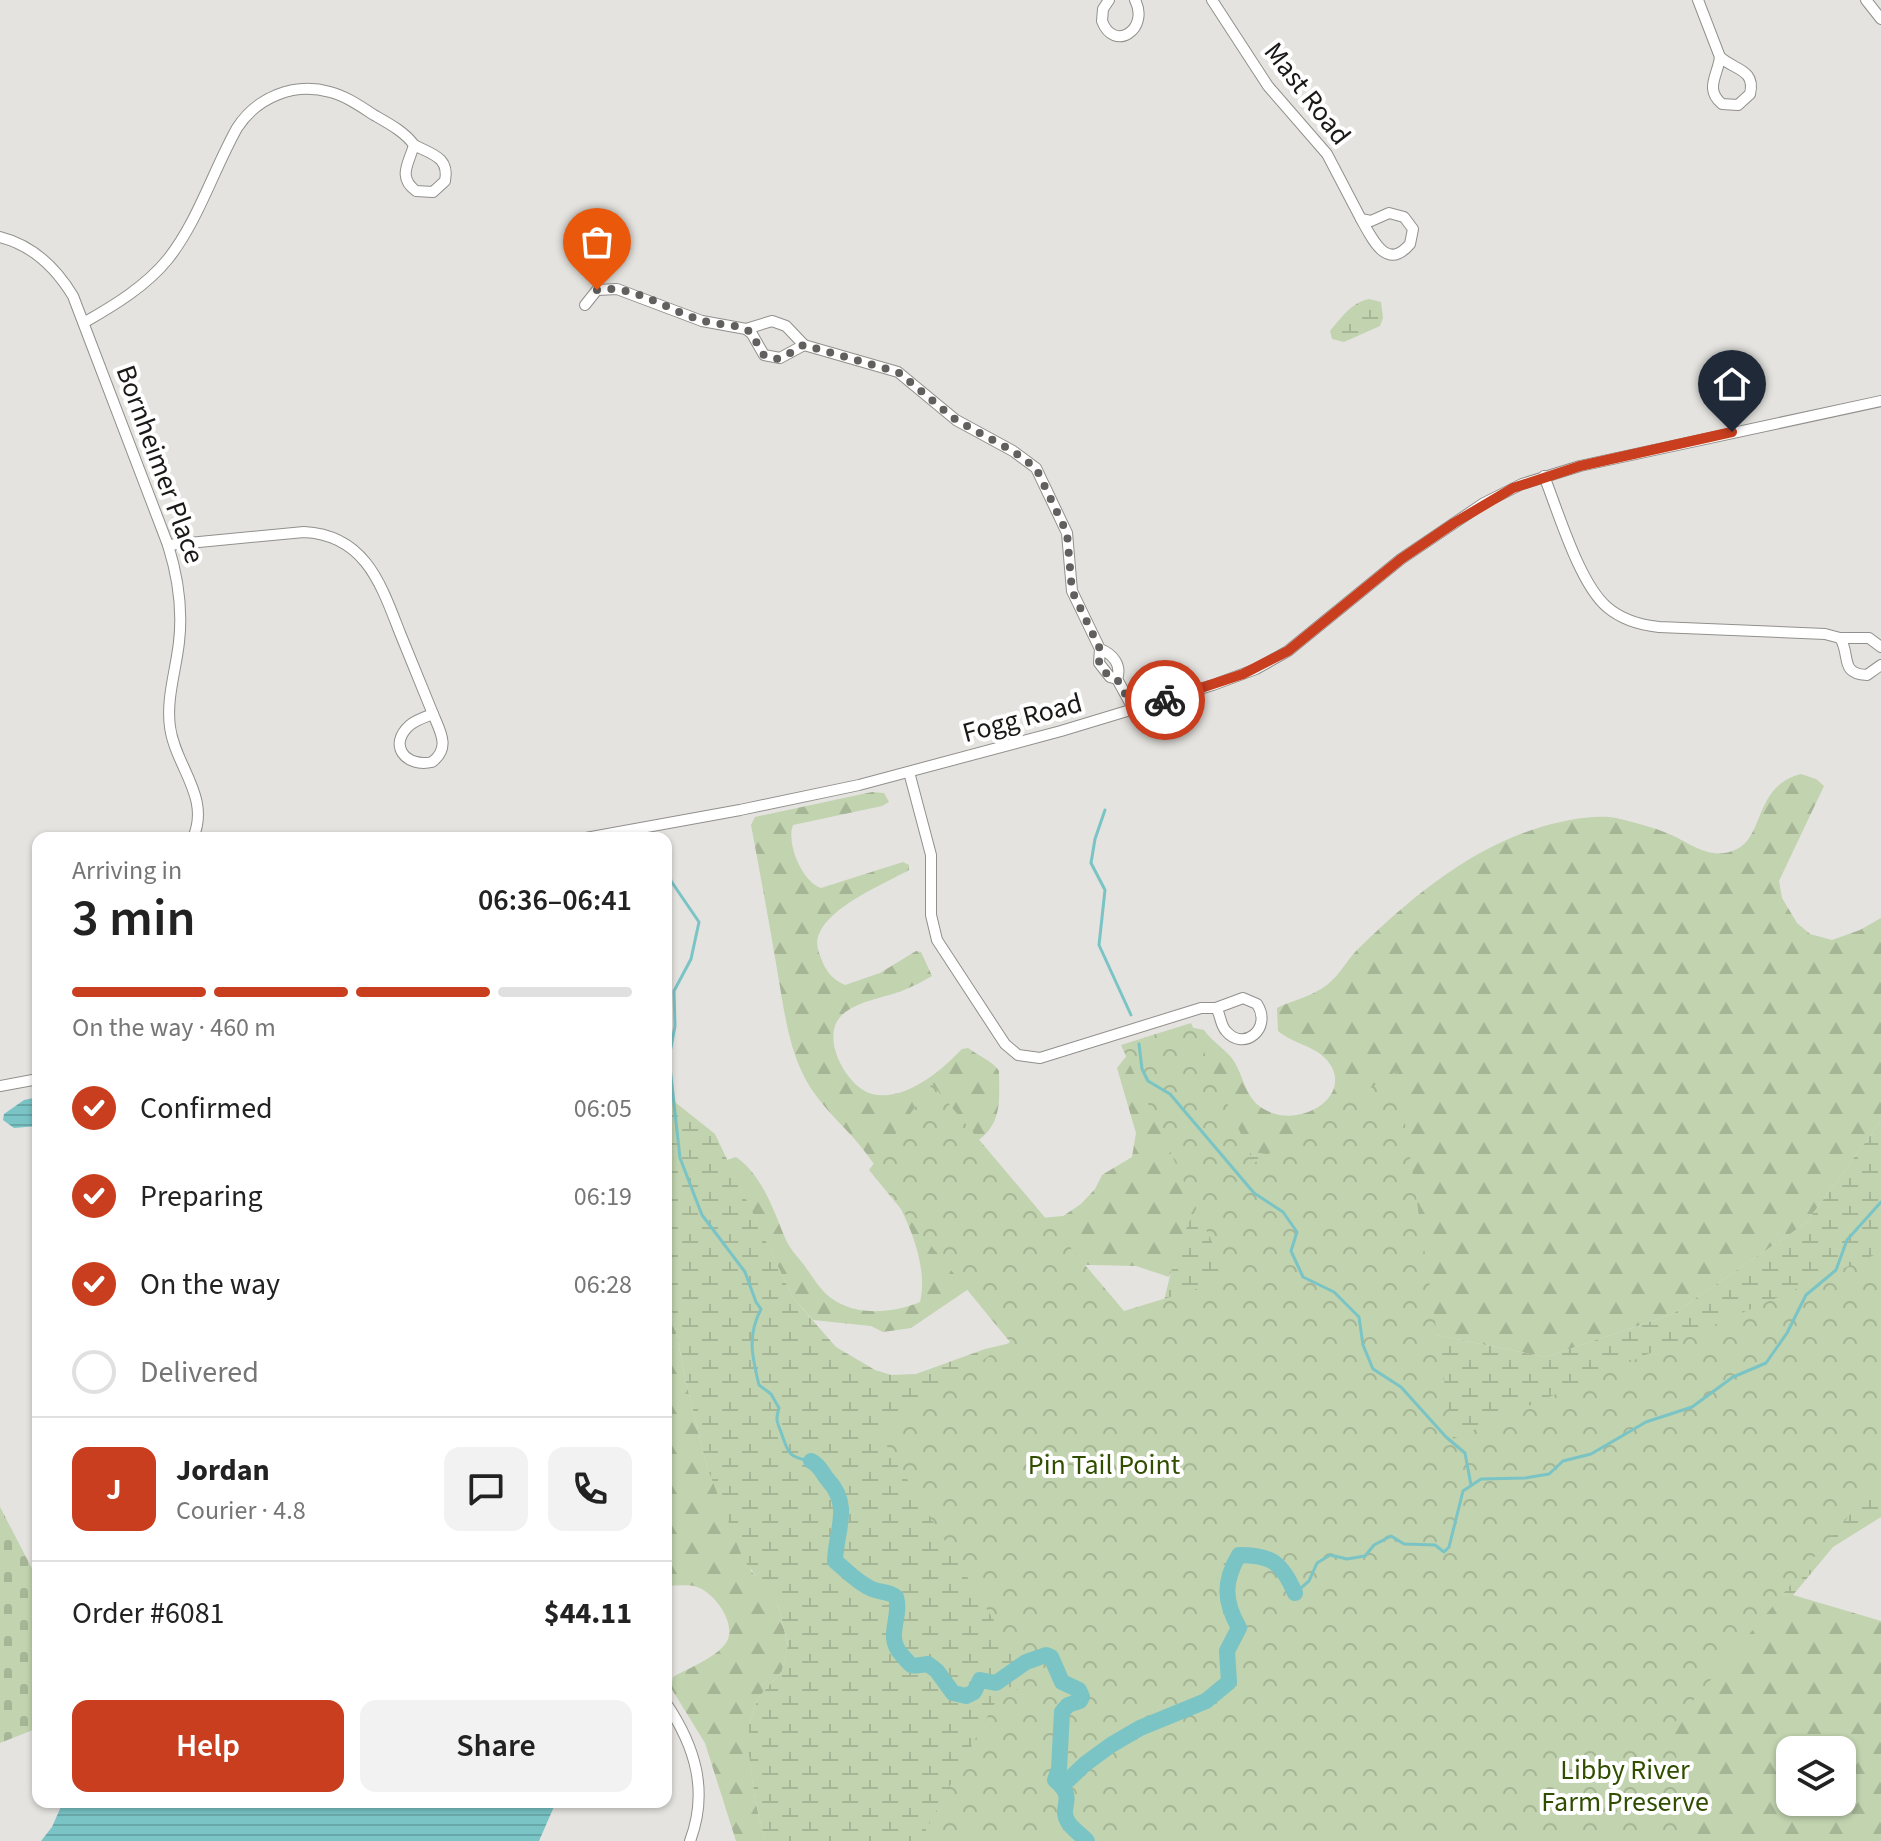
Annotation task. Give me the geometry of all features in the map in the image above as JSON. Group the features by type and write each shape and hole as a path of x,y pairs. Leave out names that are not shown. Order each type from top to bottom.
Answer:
{"street":[{"path":"1109,0 1103,9 1102,21 1110,34 1121,36 1132,32 1136,26 1139,12 1135,0"},
{"name":"Mast Road","path":"1212,0 1268,86 1327,154 1361,219 1377,247 1387,253 1402,252 1412,241 1412,226 1401,215 1389,213 1376,220 1361,219"},
{"path":"1698,0 1720,57 1712,82 1713,95 1722,104 1738,105 1750,94 1750,79 1745,71 1720,57"},
{"path":"1866,0 1881,19"},
{"path":"85,322 137,288 168,258 184,234 237,128 252,109 265,100 299,89 331,92 345,97 380,118 414,145 438,156 444,164 445,181 433,192 416,191 407,182 405,168 414,145"},
{"name":"Bornheimer Place","path":"0,237 30,250 55,271 71,293 85,322 168,545 176,573 181,618 169,706 170,728 196,798 198,821 195,832"},
{"path":"585,305 597,290 617,289 702,321 746,329 776,322 790,329 796,340 804,345 898,372 956,420 1032,464 1063,521 1069,539 1072,591 1100,649 1099,663 1104,672 1117,679 1134,710"},
{"path":"746,329 762,354 771,359 784,357 804,345"},
{"name":"Fogg Road","path":"619,832 778,803 909,772 1213,685 1270,662 1299,643 1392,566 1503,492 1544,476 1623,456 1881,401"},
{"path":"1544,476 1587,581 1599,599 1617,615 1659,627 1869,638 1881,647"},
{"path":"168,545 304,532 323,534 346,544 365,561 379,582 433,714 443,739 442,752 432,762 414,763 401,750 402,736 413,723 433,714"},
{"path":"1840,638 1845,648 1846,663 1853,672 1871,674 1881,665"},
{"path":"909,772 931,855 934,933 988,1022 1013,1051 1032,1058 1050,1056 1201,1008 1216,1008 1239,998 1251,1000 1261,1012 1261,1026 1256,1034 1247,1038 1233,1037 1223,1028 1216,1008"},
{"path":"0,1086 32,1080"},
{"path":"672,1712 685,1732 698,1774 699,1808 690,1841"}],"green space":[{"path":"1369,299 1381,302 1383,318 1380,326 1344,342 1332,339 1330,331 1343,316 1357,303"},
{"path":"1801,774 1816,779 1824,786 1779,881 1782,898 1797,923 1810,934 1832,940 1881,918 1881,1121 1806,1223 1673,1314 1546,1357 1420,1332 1213,1181 1192,1218 1169,1277 1136,1266 1050,1264 970,1288 911,1328 883,1332 871,1326 813,1320 793,1298 727,1160 736,1157 753,1174 766,1194 790,1247 831,1298 863,1311 887,1311 920,1302 922,1281 919,1259 902,1212 877,1168 810,1087 796,1058 786,1021 751,825 755,817 872,792 884,793 889,802 882,806 793,825 791,833 797,861 808,878 821,888 903,862 909,865 909,870 834,914 819,934 817,946 825,967 833,978 845,985 880,973 916,951 921,952 932,976 904,990 856,1006 842,1015 833,1035 839,1060 853,1082 862,1089 884,1095 922,1083 962,1049 968,1048 993,1064 999,1071 998,1111 991,1127 976,1142 1041,1218 1063,1216 1081,1204 1095,1189 1102,1175 1132,1157 1136,1133 1117,1068 1128,1054 1194,1028 1204,1030 1230,1056 1251,1097 1262,1108 1292,1116 1307,1113 1330,1097 1335,1085 1334,1072 1321,1055 1278,1031 1277,1008 1327,985 1378,930 1419,894 1464,862 1513,837 1547,825 1607,817 1663,831 1701,850 1727,852 1746,842 1775,789"},
{"path":"1191,1023 1254,1163 1397,1071 1453,1439 1881,1252 1881,1478 1670,1728 1695,1841 920,1841 1003,1688 1021,1691 1024,1685 1014,1676 1018,1660 877,1430 1010,1342 869,1170 932,1084 1124,1311 1229,1279 1121,1045","holes":["1242,1551 1261,1556 1218,1582 1217,1567 1222,1568 1229,1552"]},
{"name":"Pin Tail Point","path":"672,1100 715,1134 793,1298 836,1347 875,1370 891,1375 916,1374 1011,1343 1161,1318 1176,1257 1192,1216 1215,1181 1243,1157 1257,1153 1272,1156 1292,1166 1420,1332 1546,1357 1673,1314 1806,1223 1881,1121 1881,1517 1833,1547 1793,1595 1725,1593 1333,1841 765,1841 755,1800 749,1725 758,1698 782,1671 788,1645 778,1605 743,1559 707,1467 672,1311"},
{"path":"672,1311 707,1467 751,1571 766,1586 778,1605 788,1646 782,1671 758,1698 749,1725 755,1800 765,1841 736,1841 705,1743 672,1690 673,1677 709,1658 726,1643 729,1636 723,1610 704,1590 672,1586"},
{"path":"0,1507 32,1568 32,1730 0,1743"},
{"name":"Libby River Farm Preserve","path":"1725,1593 1793,1595 1881,1621 1881,1841 1333,1841"}],"water":[{"path":"32,1098 32,1126 14,1128 3,1120 4,1114 24,1100"},
{"path":"60,1808 553,1808 539,1841 41,1841 52,1827"}],"waterway":[{"path":"1105,810 1091,863 1105,890 1099,945 1131,1015"},
{"path":"672,882 699,922 691,959 674,991 672,1042"},
{"path":"1139,1044 1142,1069 1148,1081 1170,1094 1254,1193 1283,1212 1297,1232 1291,1251 1303,1277 1334,1292 1359,1317 1363,1345 1373,1369 1401,1387 1446,1437 1465,1453 1471,1485"},
{"path":"672,1085 680,1158 702,1215 745,1272 761,1309 752,1346 759,1385 771,1394 779,1408 777,1422 790,1452 797,1458 811,1461"},
{"path":"1295,1593 1309,1581 1317,1563 1330,1555 1347,1559 1365,1556 1374,1545 1391,1536 1404,1544 1435,1545 1444,1552 1449,1547 1463,1491 1481,1479 1549,1474 1563,1461 1591,1454 1646,1422 1692,1407 1733,1377 1766,1363 1787,1333 1806,1295 1836,1270 1847,1240 1881,1202"},
{"path":"811,1461 821,1469 839,1499 841,1519 835,1561 867,1586 896,1597 894,1640 910,1664 928,1664 953,1693 966,1696 974,1692 980,1680 996,1683 1026,1662 1046,1655 1051,1657 1062,1682 1079,1690 1080,1701 1068,1705 1062,1712 1059,1769 1055,1780 1067,1797 1065,1811 1068,1822 1087,1841"},
{"path":"1063,1785 1111,1745 1140,1728 1206,1701 1229,1682 1227,1651 1239,1628 1230,1609 1227,1592 1230,1574 1239,1555 1260,1557 1274,1563 1285,1574 1295,1593"}],"way so far":[{"path":"597,290 617,289 702,321 746,329 762,354 771,359 784,357 804,345 891,369 904,376 956,420 1028,461 1041,476 1063,521 1069,539 1072,591 1100,649 1099,663 1104,672 1117,679 1134,710 1165,700"}],"route":[{"path":"1165,700 1270,662 1299,643 1401,559 1494,497 1513,488 1580,466 1732,432"}]}
